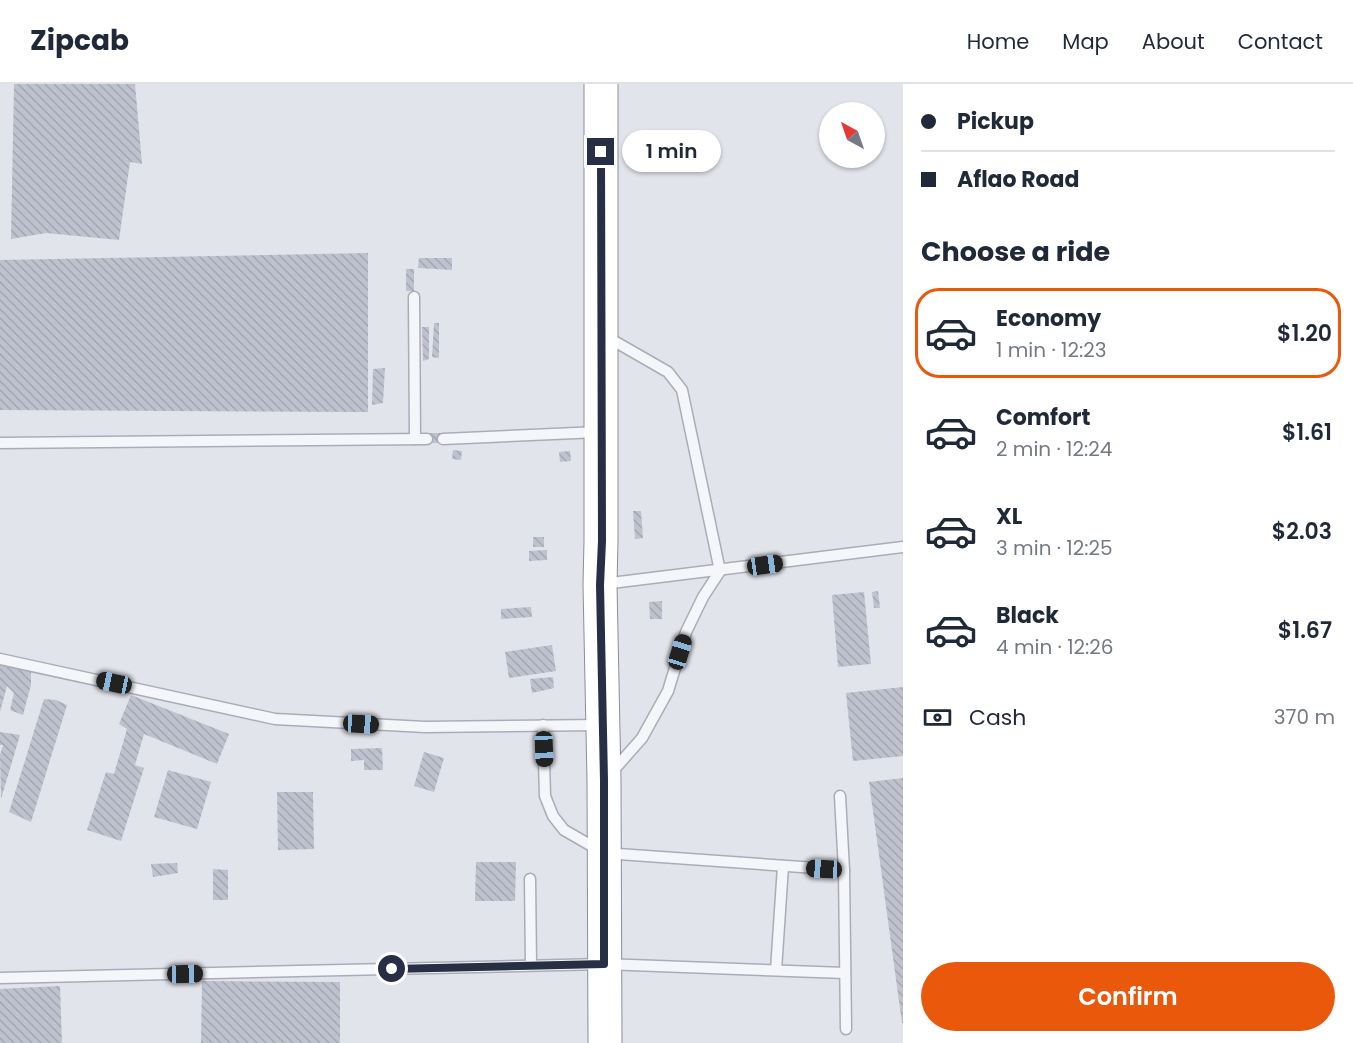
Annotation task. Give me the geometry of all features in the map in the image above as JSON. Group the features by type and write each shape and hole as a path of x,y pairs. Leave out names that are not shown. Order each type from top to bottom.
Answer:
{"highway":[{"path":"601,84 600,585 604,780 605,1043"}],"lane":[{"path":"414,297 415,439"},
{"path":"601,333 668,372 682,390 720,571 703,597 686,632 668,691 642,738 604,780"},
{"path":"443,439 602,432"},
{"path":"0,443 427,439"},
{"path":"600,585 903,547"},
{"path":"0,659 275,719 425,728 602,725"},
{"path":"543,725 545,796 553,816 564,830 604,853 844,870"},
{"path":"840,796 844,870 846,1029"},
{"path":"776,970 783,866"},
{"path":"530,879 531,965"},
{"path":"0,978 604,964 845,973"}],"building":[{"path":"14,84 135,84 142,164 130,162 119,240 46,233 11,239"},
{"path":"368,253 368,412 0,410 0,260"},
{"path":"419,258 452,258 452,270 418,268"},
{"path":"406,269 414,269 414,291 406,291"},
{"path":"434,323 439,323 439,358 432,357"},
{"path":"422,327 429,327 429,359 423,361"},
{"path":"385,368 383,403 372,405 373,369"},
{"path":"427,433 443,433 443,443 427,443"},
{"path":"453,450 462,451 461,460 452,459"},
{"path":"570,451 571,461 560,462 559,452"},
{"path":"633,511 641,511 643,538 635,539"},
{"path":"533,537 544,537 544,547 533,547"},
{"path":"547,550 547,560 529,561 529,551"},
{"path":"878,591 880,608 874,608 872,592"},
{"path":"864,592 871,664 838,667 832,595"},
{"path":"662,601 662,619 650,619 649,602"},
{"path":"531,607 532,617 501,619 501,609"},
{"path":"552,645 556,671 509,678 505,652"},
{"path":"0,663 31,666 31,685 23,715 10,710 14,693 7,686 0,712"},
{"path":"553,677 554,688 532,693 530,679"},
{"path":"903,687 903,756 853,761 846,693"},
{"path":"131,695 229,734 217,764 144,734 135,765 144,768 121,841 87,830 106,772 114,774 127,729 119,724"},
{"path":"44,699 56,700 67,705 31,822 9,812"},
{"path":"0,732 20,735 1,799 0,755 3,745 0,745"},
{"path":"382,748 383,770 364,770 364,760 351,761 351,749"},
{"path":"424,752 444,758 434,792 414,786"},
{"path":"168,770 211,782 197,829 154,817"},
{"path":"903,778 903,1023 902,1023 869,782"},
{"path":"277,792 313,792 314,849 278,850"},
{"path":"476,862 516,862 515,901 475,901"},
{"path":"177,863 178,873 153,877 151,864"},
{"path":"213,869 228,870 228,900 213,900"},
{"path":"202,981 340,982 340,1043 201,1043"},
{"path":"60,986 62,1043 0,1043 0,989"}],"route":[{"path":"392,969 604,964 604,780 600,585 602,541 601,152"}]}
